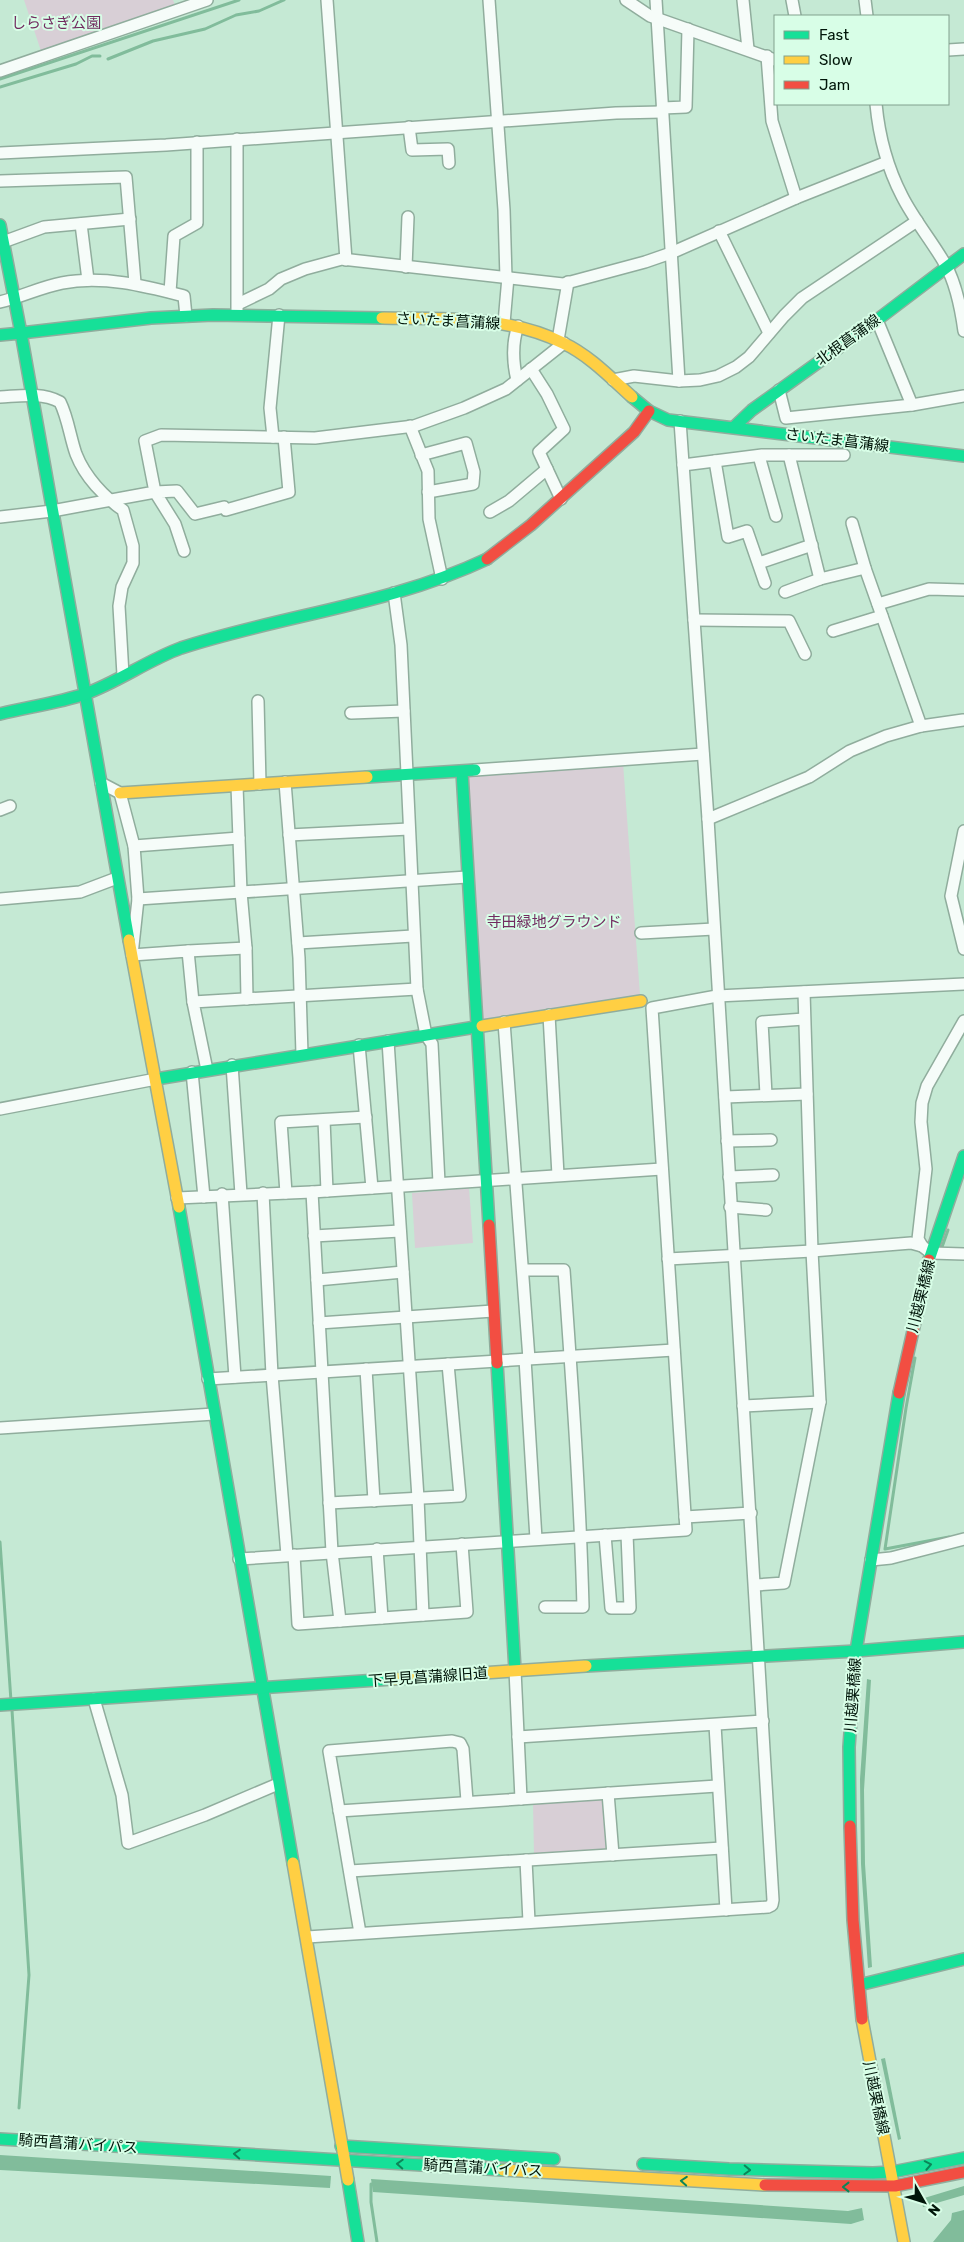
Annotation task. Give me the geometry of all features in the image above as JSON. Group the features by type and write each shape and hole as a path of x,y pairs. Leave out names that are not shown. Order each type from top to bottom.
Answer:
{"main road":[{"path":"0,225 86,694 117,878 156,1079 261,1689 307,1937 337,2146 344,2161 358,2242"},
{"name":"北根菖蒲線","path":"734,427 778,390 877,320 964,254"},
{"name":"さいたま菖蒲線","path":"0,335 237,309 279,316 451,319 504,323 518,326 561,342 592,362 649,411 668,420 964,456"},
{"path":"0,714 86,694 188,646 240,631 333,610 394,593 442,579 488,559 513,541 634,432 649,411"},
{"path":"120,794 475,770"},
{"path":"462,772 515,1670"},
{"path":"156,1079 232,1065 641,1001"},
{"name":"川越栗橋線","path":"904,2242 895,2186 867,2053 859,1985 853,1920 850,1747 856,1651 900,1385 926,1250 964,1156"},
{"name":"下早見菖蒲線旧道","path":"0,1705 261,1689 515,1670 856,1651 964,1642"},
{"path":"859,1985 964,1959"},
{"name":"騎西菖蒲バイパス","path":"0,2139 755,2185 895,2186 964,2172"},
{"name":"騎西菖蒲バイパス","path":"337,2146 568,2159"},
{"path":"636,2164 739,2169 892,2172 964,2158"}],"street":[{"path":"0,71 178,5 207,0"},
{"path":"327,0 346,260"},
{"path":"489,0 504,210 507,277 504,323"},
{"path":"626,0 638,10 657,18 771,58 772,121 796,198"},
{"path":"656,0 679,381"},
{"path":"743,0 748,49"},
{"path":"792,0 795,15"},
{"path":"865,0 867,15"},
{"path":"0,153 197,142 686,107 688,29"},
{"path":"949,50 964,49"},
{"path":"876,107 887,162 902,197 946,266 955,289 964,331"},
{"path":"409,127 412,150 448,149 449,163"},
{"path":"237,139 237,309"},
{"path":"170,292 174,236 197,223 197,142"},
{"path":"237,309 269,289 281,279 305,269 346,260 562,284 645,262 671,253 796,198 887,162"},
{"path":"0,181 126,177 135,283"},
{"path":"406,267 408,217"},
{"path":"3,242 44,228 130,219"},
{"path":"613,380 634,376 679,381 700,380 718,376 736,367 749,357 769,332 802,298 917,221"},
{"path":"81,224 88,280"},
{"path":"719,232 769,332"},
{"path":"0,302 46,287 88,280 135,283 184,296 186,316"},
{"path":"184,551 175,524 155,492 145,441 161,435 342,436 410,426 464,408 506,389 561,342 568,282"},
{"path":"0,517 52,511 155,492 177,491 194,514 224,507 226,510 289,492 270,408 279,316"},
{"path":"877,320 912,405"},
{"path":"517,380 514,352 515,334 518,326"},
{"path":"531,369 547,394 564,429 539,452 561,499"},
{"path":"778,390 786,418 912,405 964,396"},
{"path":"0,397 31,395 51,397 60,402 77,456 87,474 110,501 123,510 133,546 133,563 122,587 119,606 123,675"},
{"path":"307,1937 726,1910 768,1907 772,1905 756,1585 733,1256 708,818 680,421"},
{"path":"410,426 428,471 430,519 442,579"},
{"path":"421,455 466,442 474,472 473,484 428,492"},
{"path":"789,455 820,579"},
{"path":"683,465 759,456 844,455"},
{"path":"759,456 776,516"},
{"path":"714,461 728,537 747,531 764,583"},
{"path":"490,512 508,502 547,469"},
{"path":"852,524 865,568 921,726"},
{"path":"759,563 812,545"},
{"path":"785,592 820,579 865,568"},
{"path":"878,604 929,589 964,590"},
{"path":"394,593 401,645 408,774 410,881 417,989 426,1035 432,1044 439,1183"},
{"path":"833,631 882,616"},
{"path":"694,620 789,621 806,654"},
{"path":"258,701 260,784"},
{"path":"352,713 404,711"},
{"path":"708,818 808,777 850,751 886,736 921,726 964,720"},
{"path":"475,770 703,754"},
{"path":"285,782 298,943 302,1054"},
{"path":"101,783 120,794 134,846 138,899 132,955 188,950 246,948"},
{"path":"237,786 247,999"},
{"path":"289,835 409,829"},
{"path":"964,832 961,866 951,896 964,949"},
{"path":"134,846 239,838"},
{"path":"138,899 467,877"},
{"path":"0,899 80,892 117,878"},
{"path":"641,933 714,929"},
{"path":"298,943 413,936"},
{"path":"188,950 193,1002 207,1070"},
{"path":"239,1559 686,1530 652,1008 717,996 964,984"},
{"path":"193,1002 417,989"},
{"path":"756,1585 784,1583 820,1402 812,1251 804,992"},
{"path":"549,1015 558,1175"},
{"path":"766,1095 762,1022 804,1019"},
{"path":"926,1250 918,1240 926,1169 921,1122 922,1103 927,1086 964,1021"},
{"path":"504,1022 523,1270 536,1539"},
{"path":"388,1041 418,1498 423,1615"},
{"path":"360,1045 372,1188"},
{"path":"232,1065 241,1194"},
{"path":"192,1072 204,1197"},
{"path":"0,1109 156,1079"},
{"path":"725,1097 807,1094"},
{"path":"286,1192 281,1122 366,1117"},
{"path":"324,1120 327,1191"},
{"path":"727,1141 771,1140"},
{"path":"177,1198 222,1194 312,1192 662,1169"},
{"path":"729,1177 773,1176"},
{"path":"312,1192 332,1552 340,1621"},
{"path":"263,1193 272,1375 298,1624 467,1612 462,1544"},
{"path":"222,1194 235,1377"},
{"path":"730,1207 766,1210"},
{"path":"314,1236 400,1231"},
{"path":"668,1259 911,1243 926,1250 964,1254"},
{"path":"523,1270 564,1270 570,1356 581,1536 583,1607 545,1607"},
{"path":"317,1280 402,1272"},
{"path":"319,1323 494,1311"},
{"path":"208,1379 674,1350"},
{"path":"329,1503 460,1496 448,1364"},
{"path":"366,1369 374,1500"},
{"path":"743,1406 820,1402"},
{"path":"0,1428 214,1414"},
{"path":"685,1517 751,1513"},
{"path":"606,1535 611,1608 630,1608 627,1534"},
{"path":"871,1560 891,1558 964,1539"},
{"path":"377,1549 382,1618"},
{"path":"515,1670 521,1799"},
{"path":"94,1699 122,1795 128,1843 278,1784"},
{"path":"518,1737 763,1721"},
{"path":"715,1725 726,1910"},
{"path":"360,1933 329,1751 452,1741 460,1743 463,1749 467,1801"},
{"path":"339,1811 467,1801 718,1786"},
{"path":"608,1793 613,1855"},
{"path":"350,1871 722,1848"},
{"path":"526,1860 529,1922"}],"green space":[{"name":"しらさぎ公園","path":"24,0 173,0 175,5 173,8 41,51"},
{"name":"寺田緑地グラウンド","path":"623,763 640,995 479,1022 466,774"},
{"path":"469,1188 473,1243 415,1248 412,1193"},
{"path":"600,1798 606,1804 608,1844 603,1851 534,1855 533,1803"}],"shaded area":[{"path":"867,1679 871,1680 864,1790 865,1864 872,1967 868,1968 861,1864 860,1779"},
{"path":"885,2058 901,2139 898,2140 881,2059"},
{"path":"0,2155 331,2176 330,2188 0,2170"},
{"path":"371,2179 848,2211 862,2208 864,2220 851,2224 373,2192"},
{"path":"964,2186 964,2195 923,2207 921,2199"},
{"path":"964,2210 964,2242 933,2242 951,2220 952,2213"}],"waterway":[{"path":"0,79 239,0"},
{"path":"108,59 153,41 205,29 236,15 259,11 284,0"},
{"path":"0,87 76,64 92,56 100,56"},
{"path":"941,1250 948,1230"},
{"path":"915,1358 885,1549 949,1537"},
{"path":"0,1542 11,1701"},
{"path":"12,1710 29,1975 19,2108"},
{"path":"374,2184 371,2184 371,2202 377,2242"}],"traffic: fast":[{"path":"0,225 21,333 151,318 213,315 382,318"},
{"path":"734,427 752,410 877,320 964,254"},
{"path":"0,335 21,333 129,940"},
{"path":"632,397 649,411 668,420 964,456"},
{"path":"0,714 85,694 181,648 412,588 450,575 487,559"},
{"path":"367,777 475,770"},
{"path":"462,772 489,1225"},
{"path":"156,1079 482,1026"},
{"path":"929,1260 964,1156"},
{"path":"179,1207 293,1863"},
{"path":"497,1363 515,1670"},
{"path":"850,1826 849,1747 856,1651 899,1393"},
{"path":"586,1666 856,1651 964,1642"},
{"path":"0,1705 393,1679"},
{"path":"859,1985 964,1959"},
{"path":"0,2139 503,2170"},
{"path":"341,2146 554,2159"},
{"path":"643,2164 729,2169 873,2173 892,2172 964,2158"},
{"path":"348,2180 358,2242"}],"traffic: slow":[{"path":"382,318 474,320 520,327 542,334 573,348 599,367 632,397"},
{"path":"120,793 367,777"},
{"path":"129,940 179,1207"},
{"path":"482,1026 641,1001"},
{"path":"393,1679 586,1666"},
{"path":"293,1863 348,2180"},
{"path":"862,2019 904,2242"},
{"path":"503,2170 765,2185"}],"traffic: jam":[{"path":"487,559 531,525 634,432 649,411"},
{"path":"489,1225 497,1363"},
{"path":"899,1393 929,1260"},
{"path":"850,1826 853,1920 862,2019"},
{"path":"765,2185 895,2186 964,2172"}]}
